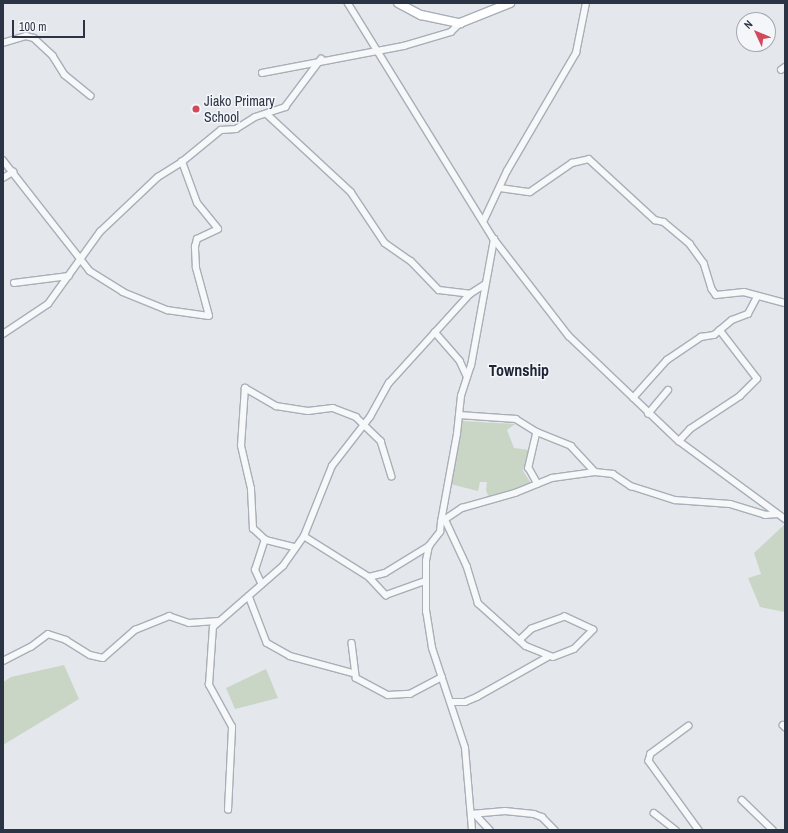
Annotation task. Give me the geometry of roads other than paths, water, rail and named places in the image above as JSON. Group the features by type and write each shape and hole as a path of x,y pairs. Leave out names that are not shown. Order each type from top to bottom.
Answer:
{"street":[{"path":"348,3 375,52 484,220 494,239 569,336 648,414 679,441 785,519"},
{"path":"398,3 421,15 460,23"},
{"path":"262,73 321,59 375,52 446,34 460,23 510,3"},
{"path":"484,220 500,188 576,53 586,3"},
{"path":"3,43 21,37 34,38 53,56 64,75 92,96"},
{"path":"3,334 45,307 81,261 97,236 158,177 182,162 221,130 236,129 253,118 285,107 321,59"},
{"path":"267,114 351,192 389,247 411,261 439,290 470,294"},
{"path":"500,188 530,192 572,163 589,159 655,220 664,222 690,244 708,271 714,293 719,295 744,292 757,297 785,303"},
{"path":"3,160 87,269 123,292 174,313 209,316 196,268 195,247 197,239 218,229 197,203 182,162"},
{"path":"3,178 13,172"},
{"path":"369,577 385,573 429,546 438,536 443,521 467,376 494,239"},
{"path":"14,283 69,276"},
{"path":"228,810 232,727 212,692 208,676 210,637 220,621 249,596 261,583 283,566 296,548 304,536 332,466 365,423 393,378 470,294 484,285"},
{"path":"633,398 666,360 701,338 720,331 732,320 748,314 757,297"},
{"path":"679,441 690,429 740,396 757,379 720,331"},
{"path":"435,332 460,361 467,376"},
{"path":"296,548 265,540 253,529 251,489 241,446 245,388 276,406 308,411 339,410 365,423 382,441 392,476"},
{"path":"648,414 668,390"},
{"path":"460,415 516,419 537,432 571,446 595,472"},
{"path":"537,432 529,468 538,484"},
{"path":"443,521 462,508 538,484 552,478 595,472 613,474 631,486 675,500 730,504 766,515 777,514"},
{"path":"443,521 467,566 478,603 532,650 548,656"},
{"path":"304,536 369,577 386,595 425,581"},
{"path":"261,583 256,576 256,565 265,540"},
{"path":"429,546 425,581 428,626 468,763 473,814 472,830"},
{"path":"249,596 267,643 290,656 353,673 361,682 395,697 421,690 442,677"},
{"path":"3,661 31,647 48,634 66,640 90,655 103,658 135,630 170,616 189,623 220,621"},
{"path":"451,702 465,702 477,697 548,656 574,649 593,630 565,617 532,629 520,640"},
{"path":"352,643 353,673"},
{"path":"689,726 651,754 649,761 699,830"},
{"path":"742,800 773,830"},
{"path":"473,814 505,811 534,814 542,817 555,830"},
{"path":"654,813 676,830"},
{"path":"473,814 490,830"}],"place":[{"name":"Jiako Primary School","path":"196,109"}],"district":[{"name":"Township","path":"519,370"}]}
